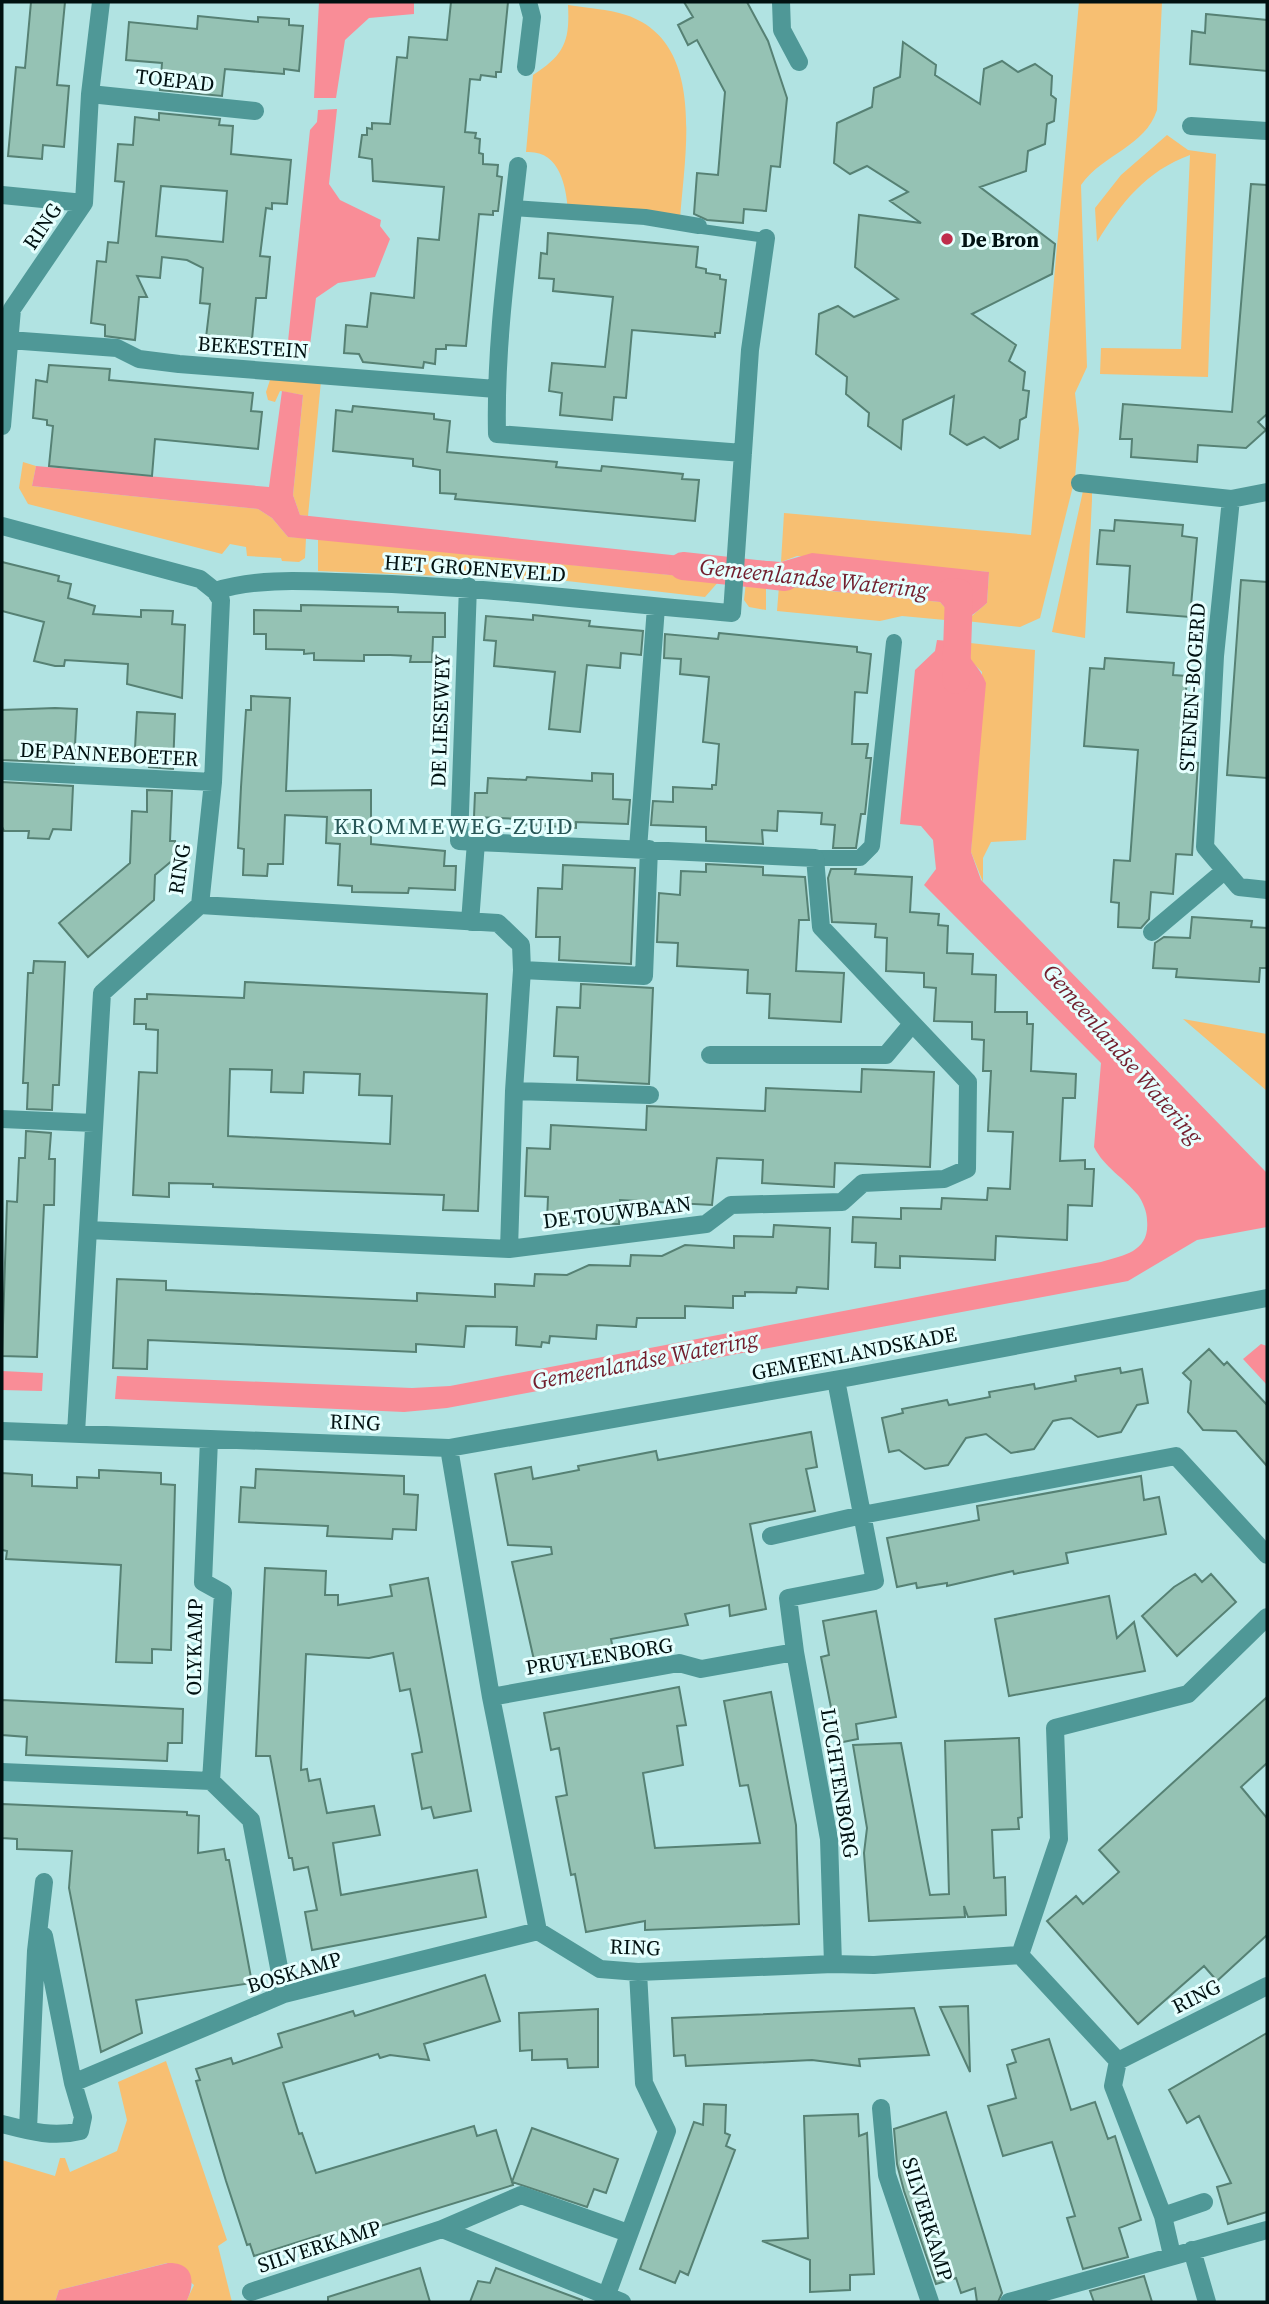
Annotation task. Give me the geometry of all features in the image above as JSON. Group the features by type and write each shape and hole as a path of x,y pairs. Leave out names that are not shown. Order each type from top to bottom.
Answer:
{"street":[{"name":"RING","path":"2,426 12,309 84,203 90,94 101,2"},
{"path":"526,67 533,16 528,2"},
{"path":"781,2 782,30 799,62"},
{"name":"TOEPAD","path":"90,94 255,111"},
{"path":"1191,126 1267,131"},
{"path":"517,166 496,389 497,434 743,453 750,350 766,238"},
{"path":"2,195 84,203"},
{"path":"513,208 645,217 699,226"},
{"name":"BEKESTEIN","path":"9,340 117,348 139,359 496,389"},
{"name":"HET GROENEVELD","path":"215,591 241,583 301,581 468,586 732,613 743,453"},
{"path":"1080,483 1231,499 1267,492"},
{"name":"STENEN-BOGERD","path":"1231,499 1215,656 1205,847 1223,872 1239,887 1267,890"},
{"path":"2,526 200,579 215,591"},
{"name":"DE LIESEWEY","path":"468,586 459,841 476,842"},
{"name":"RING","path":"215,591 221,600 213,782 200,905 102,993 76,1433 449,1448"},
{"path":"522,970 644,976 643,849 656,607"},
{"path":"470,922 476,842 860,858 872,846 894,642"},
{"name":"DE PANNEBOETER","path":"2,771 213,782"},
{"path":"710,1055 886,1055 912,1024 821,927 815,858"},
{"path":"1152,932 1223,872"},
{"path":"200,905 498,923 521,945 522,970 514,1091 650,1095"},
{"name":"DE TOUWBAAN","path":"88,1230 509,1249 706,1224 731,1205 842,1202 863,1183 944,1179 967,1169 968,1082 912,1024"},
{"name":"DE TOUWBAAN","path":"509,1249 514,1091"},
{"path":"2,1119 94,1123"},
{"name":"GEMEENLANDSKADE","path":"449,1448 836,1380 1267,1298"},
{"path":"795,1651 788,1598 875,1581 836,1380"},
{"path":"2,1431 76,1433"},
{"name":"OLYKAMP","path":"209,1440 203,1582 223,1593 211,1781"},
{"path":"449,1448 491,1697 538,1931"},
{"path":"771,1536 862,1515 1176,1456 1267,1555"},
{"path":"1171,2255 1163,2216 1113,2086 1118,2061 1020,1955 1059,1839 1055,1728 1188,1694 1267,1617"},
{"name":"PRUYLENBORG","path":"491,1697 679,1663 701,1670 795,1651"},
{"name":"LUCHTENBORG","path":"795,1651 830,1839 833,1964"},
{"path":"2,1772 211,1781 251,1820 284,1994"},
{"path":"28,2129 36,1951 42,1924 44,1882"},
{"path":"2,2124 61,2136 80,2131 83,2118 73,2083 42,1924"},
{"name":"RING","path":"538,1931 600,1969 638,1972 833,1964 874,1965 1020,1955"},
{"name":"BOSKAMP","path":"73,2083 284,1994 538,1931"},
{"path":"442,2229 614,2299 628,2232 667,2131 644,2083 638,1972"},
{"name":"RING","path":"1118,2061 1267,1986"},
{"name":"SILVERKAMP","path":"881,2108 887,2175 930,2302"},
{"name":"SILVERKAMP","path":"251,2292 442,2229 521,2195 628,2232"},
{"path":"1163,2216 1204,2202"},
{"path":"1009,2302 1267,2230"},
{"path":"1192,2250 1207,2302"}],"lane":[{"path":"699,226 702,229 766,238"}],"shaded area":[{"path":"1079,2 1162,2 1157,110 1151,123 1134,142 1101,165 1081,185 1087,367 1075,393 1079,429 1075,478 1040,618 1020,627 966,621 987,603 989,572 797,556 781,562 784,513 1031,535"},
{"path":"568,5 626,15 652,29 670,49 680,75 685,104 685,165 680,220 568,211 563,181 554,163 537,153 526,152 533,75 552,61 563,46 568,29"},
{"path":"1167,135 1188,150 1216,154 1208,377 1100,374 1101,348 1181,349 1190,155 1160,170 1136,190 1115,214 1097,242 1095,208 1121,175"},
{"path":"271,377 321,381 308,516 300,515 293,495 303,395 280,391 275,402 268,400 266,392"},
{"path":"23,462 36,466 32,486 258,509 272,518 288,537 306,538 305,558 299,562 247,556 246,547 230,544 222,554 28,504 19,488"},
{"path":"1083,491 1092,491 1085,638 1052,632"},
{"path":"318,539 720,580 705,597 567,581 318,571"},
{"path":"746,582 766,584 766,610 749,607 744,600"},
{"path":"779,586 940,602 947,610 945,620 902,616 880,621 777,611"},
{"path":"961,642 1035,650 1026,840 991,842 983,858 983,882 971,852 982,672 966,656"},
{"path":"1183,1019 1267,1034 1267,1091"},
{"path":"166,2061 227,2240 218,2246 232,2302 186,2302 194,2285 167,2263 59,2290 55,2302 2,2302 2,2160 55,2176 60,2158 65,2158 70,2172 117,2151 127,2120 118,2082"}],"water":[{"path":"319,2 414,2 414,14 369,18 345,40 336,98 314,98"},
{"path":"337,109 329,184 340,200 381,220 380,226 390,239 375,277 338,283 316,298 309,353 287,351 310,130 317,122 318,110"},
{"path":"282,391 303,395 293,495 300,515 722,560 720,580 288,537 272,518 258,509 32,486 36,466 269,487"},
{"path":"812,553 989,572 987,603 968,617 945,620 947,610 940,602 746,582 748,560 781,562"},
{"path":"937,640 961,642 986,683 971,852 981,880 1266,1172 1267,1227 1197,1240 1128,1281 447,1408 404,1412 115,1399 117,1376 412,1388 450,1386 1101,1262 1127,1254 1140,1245 1147,1230 1143,1204 1138,1195 1103,1161 1094,1147 1101,1063 924,885 936,869 933,840 921,826 900,824 915,670 935,651"},
{"path":"1261,1344 1267,1346 1267,1385 1243,1359"},
{"path":"2,1371 43,1373 42,1391 2,1390"},
{"path":"168,2263 183,2266 188,2270 192,2281 186,2302 55,2302 59,2290"}],"building":[{"path":"31,2 65,2 57,85 69,86 64,147 43,145 42,159 8,156 16,67 25,68"},
{"path":"451,2 508,2 501,72 496,72 496,77 481,75 480,80 470,79 465,132 476,133 475,138 480,139 479,153 483,154 483,164 498,165 497,176 502,177 498,211 493,211 493,215 479,214 466,346 446,345 446,349 436,349 435,364 424,362 423,368 363,362 359,354 344,353 346,325 367,327 371,293 414,298 418,238 439,240 444,187 373,181 372,159 359,157 362,135 367,135 367,128 372,129 372,123 390,124 397,57 407,58 409,37 447,40"},
{"path":"684,2 747,2 768,41 787,98 780,167 771,166 766,211 744,209 743,223 707,220 694,214 697,173 718,175 725,92 697,40 688,45 678,25 693,17"},
{"path":"1206,14 1267,20 1267,71 1190,64 1192,31 1205,33"},
{"path":"198,16 258,22 258,17 289,19 289,25 303,26 299,71 284,69 284,74 225,69 222,96 160,90 162,63 126,60 129,22 197,29"},
{"path":"903,42 936,65 935,75 980,104 984,69 1002,61 1018,72 1035,64 1052,76 1051,95 1056,99 1054,121 1047,124 1045,144 1028,151 1026,171 980,187 1055,244 1052,274 972,314 1016,345 1009,361 1025,372 1023,390 1029,391 1026,417 1020,420 1018,439 1000,448 984,437 967,445 950,434 954,396 903,420 901,449 868,426 869,413 846,394 847,377 816,354 819,314 838,306 854,317 898,299 855,267 859,215 921,223 890,201 908,192 867,166 850,174 834,163 837,123 872,107 874,88 900,77"},
{"path":"159,113 220,119 219,125 233,126 231,154 291,160 287,204 272,203 272,209 266,208 260,256 270,257 266,298 256,298 252,339 237,337 236,350 205,346 210,304 200,303 203,268 187,260 162,257 160,278 137,276 147,297 139,297 135,340 105,336 105,325 91,323 97,261 106,262 108,242 118,243 124,182 115,181 118,144 133,145 135,117 159,120","holes":["161,186 227,191 223,242 156,236"]},
{"path":"1251,184 1267,185 1267,414 1258,422 1266,430 1246,448 1198,445 1197,462 1131,457 1132,439 1120,439 1123,404 1232,412"},
{"path":"548,233 698,247 696,267 706,269 706,273 720,275 720,279 726,280 720,333 715,333 715,337 632,330 626,398 614,397 612,420 560,415 562,393 549,391 552,363 605,367 613,297 553,291 554,279 539,278 541,253 547,254"},
{"path":"49,365 110,369 109,380 253,393 251,411 262,412 258,449 155,439 152,476 49,466 53,426 47,425 47,420 33,418 36,380 47,382"},
{"path":"353,406 434,414 434,419 450,421 447,452 557,462 556,467 601,471 602,466 683,474 682,479 699,480 695,521 455,499 456,494 440,493 440,470 413,466 413,459 333,451 336,410 352,412"},
{"path":"1115,520 1183,525 1182,536 1197,538 1190,617 1127,612 1130,566 1097,564 1100,530 1114,531"},
{"path":"2,562 59,576 58,581 71,584 68,598 95,606 93,614 141,617 141,610 173,611 172,624 185,625 182,698 127,684 128,664 65,660 64,666 55,666 34,661 44,622 2,611"},
{"path":"1241,580 1267,582 1267,778 1227,775"},
{"path":"301,605 398,607 398,612 445,613 445,637 433,637 432,662 410,662 411,656 390,655 364,655 364,661 314,660 314,653 304,654 304,650 266,649 266,634 254,634 254,610 301,611"},
{"path":"533,615 590,621 589,626 643,631 641,655 621,653 620,668 587,665 580,732 549,729 555,672 494,666 496,641 484,640 486,616 533,620"},
{"path":"719,633 857,647 857,652 871,654 867,693 855,692 852,744 868,744 866,758 871,758 865,814 861,814 856,848 833,848 835,825 821,824 822,813 778,811 777,831 762,830 763,844 706,841 706,827 651,825 653,801 673,802 673,787 712,789 712,785 716,785 719,744 703,742 709,677 680,674 681,659 664,658 665,634 718,639"},
{"path":"1105,658 1174,663 1173,675 1187,676 1181,762 1198,763 1192,855 1176,854 1173,894 1151,892 1149,919 1141,928 1118,927 1119,903 1111,902 1114,860 1130,861 1138,750 1084,746 1090,668 1104,669"},
{"path":"251,696 290,698 286,791 371,790 371,844 445,851 444,866 456,866 455,890 409,888 408,893 352,892 352,886 338,885 340,844 326,843 327,817 285,815 283,864 268,864 267,876 243,875 244,849 238,848 246,710 251,710"},
{"path":"77,709 74,763 2,760 2,710"},
{"path":"137,712 175,714 173,769 149,767 150,749 135,748"},
{"path":"592,773 613,774 613,799 630,800 628,824 576,822 576,828 520,824 521,819 474,817 475,793 487,793 488,778 526,780 527,777 592,781"},
{"path":"2,782 73,786 71,830 53,829 49,839 28,838 29,831 4,831"},
{"path":"147,790 172,791 170,841 175,841 174,859 155,875 154,900 88,957 59,923 130,863 132,811 147,812"},
{"path":"706,864 763,867 763,875 805,877 809,920 799,920 796,971 844,973 841,1022 769,1018 770,994 747,993 748,970 677,966 678,943 657,942 659,893 680,895 681,871 706,872"},
{"path":"563,865 635,868 631,964 559,960 560,937 536,937 538,888 562,889"},
{"path":"831,869 856,869 855,874 912,877 910,912 939,914 938,925 948,926 947,953 973,954 972,974 996,975 995,1012 1027,1012 1027,1024 1033,1024 1031,1071 1076,1074 1075,1098 1063,1098 1060,1161 1085,1160 1085,1169 1094,1169 1092,1206 1068,1205 1067,1240 996,1236 995,1260 900,1256 900,1268 875,1267 876,1243 852,1242 853,1217 901,1219 901,1208 941,1209 942,1198 987,1200 988,1188 1010,1189 1013,1132 988,1131 991,1071 983,1071 984,1040 972,1039 972,1022 934,1021 936,988 924,987 924,973 886,971 887,938 875,937 876,924 832,922 828,878"},
{"path":"1192,917 1252,921 1251,927 1267,928 1267,968 1260,968 1259,982 1176,977 1177,969 1153,968 1155,943 1164,937 1190,938"},
{"path":"34,961 65,962 59,1085 53,1085 52,1110 27,1109 28,1083 23,1083 28,973 33,973"},
{"path":"245,982 487,994 478,1211 443,1210 444,1195 213,1187 213,1184 169,1183 169,1197 133,1195 139,1072 157,1073 158,1030 146,1029 146,1024 134,1024 135,999 147,999 147,994 244,998","holes":["230,1069 272,1070 271,1092 303,1093 304,1072 360,1074 359,1095 392,1096 390,1144 228,1136"]},
{"path":"581,984 653,988 649,1084 577,1080 578,1057 554,1056 557,1007 580,1008"},
{"path":"862,1069 934,1072 930,1167 835,1163 834,1187 762,1183 763,1160 717,1158 712,1205 620,1200 619,1224 547,1221 548,1197 525,1196 527,1148 550,1149 551,1125 646,1130 647,1106 765,1111 766,1088 861,1092"},
{"path":"26,1131 51,1133 49,1159 55,1159 54,1205 44,1205 37,1357 2,1356 7,1201 17,1202 19,1158 25,1158"},
{"path":"774,1225 830,1228 828,1289 797,1287 796,1293 745,1292 745,1296 733,1296 733,1308 685,1306 685,1318 637,1318 636,1327 597,1325 596,1339 550,1336 549,1343 542,1342 541,1347 516,1345 517,1327 466,1326 464,1347 416,1344 416,1352 148,1340 147,1369 113,1368 117,1279 166,1281 166,1290 417,1301 417,1293 495,1297 495,1284 534,1286 535,1274 567,1275 589,1265 630,1266 631,1255 662,1256 685,1245 734,1248 734,1236 773,1237"},
{"path":"1209,1349 1224,1365 1227,1362 1267,1405 1267,1466 1236,1431 1203,1430 1188,1412 1191,1381 1183,1373"},
{"path":"1120,1368 1121,1373 1142,1369 1148,1403 1137,1405 1121,1432 1098,1437 1071,1418 1062,1419 1053,1421 1034,1449 1011,1453 986,1434 966,1438 948,1465 925,1469 899,1450 889,1452 882,1418 903,1413 902,1409 947,1400 949,1405 990,1397 989,1392 1034,1384 1035,1389 1076,1381 1075,1376"},
{"path":"811,1432 817,1467 806,1469 815,1511 750,1524 766,1609 730,1616 729,1605 685,1614 688,1625 611,1639 614,1654 536,1669 512,1562 552,1554 551,1547 508,1545 495,1474 531,1467 533,1479 579,1470 578,1466 656,1451 658,1460"},
{"path":"256,1469 404,1476 404,1494 418,1495 416,1530 393,1529 392,1539 327,1536 328,1526 239,1522 241,1487 255,1488"},
{"path":"99,1470 161,1473 161,1484 175,1485 171,1650 152,1649 152,1663 116,1662 121,1565 6,1559 7,1551 2,1550 2,1473 32,1475 32,1486 77,1488 77,1477 99,1478"},
{"path":"1141,1476 1144,1500 1159,1497 1166,1534 1066,1553 1068,1563 1014,1574 1013,1571 947,1586 947,1583 917,1588 916,1583 897,1587 887,1538 979,1520 977,1506"},
{"path":"265,1568 326,1571 325,1595 338,1595 338,1605 392,1596 390,1585 428,1578 471,1811 434,1818 431,1807 422,1809 412,1754 422,1752 420,1740 410,1689 400,1691 393,1653 369,1658 306,1654 301,1770 307,1769 309,1781 320,1779 327,1813 374,1806 380,1835 333,1843 341,1895 477,1870 486,1917 312,1950 305,1912 317,1910 308,1867 294,1870 292,1858 289,1858 270,1756 256,1756"},
{"path":"1195,1574 1202,1582 1211,1574 1236,1602 1177,1656 1142,1616 1174,1587"},
{"path":"1109,1596 1117,1638 1134,1622 1145,1671 1009,1696 995,1619"},
{"path":"876,1611 896,1717 856,1724 858,1739 838,1743 821,1657 829,1655 823,1621"},
{"path":"679,1687 686,1725 677,1726 683,1765 643,1773 655,1848 760,1843 748,1785 740,1786 724,1701 771,1692 796,1825 799,1924 645,1930 645,1921 586,1932 575,1874 571,1875 556,1797 567,1795 559,1748 551,1750 544,1713"},
{"path":"1267,1697 1267,1763 1241,1787 1267,1818 1267,1935 1217,1981 1204,1966 1138,2024 1047,1921 1076,1896 1083,1904 1119,1872 1099,1850"},
{"path":"2,1700 183,1709 182,1743 168,1743 167,1761 26,1755 27,1737 2,1735"},
{"path":"1019,1738 1022,1817 1018,1818 1019,1829 992,1830 994,1878 1005,1877 1006,1915 968,1917 964,1906 965,1917 869,1921 864,1853 867,1828 853,1745 901,1743 930,1895 949,1894 945,1741"},
{"path":"2,1804 187,1812 187,1815 199,1816 198,1853 224,1849 226,1860 229,1860 252,1983 136,2000 142,2033 101,2052 69,1888 72,1851 17,1849 17,1839 2,1838"},
{"path":"485,1975 500,2021 424,2044 429,2060 390,2055 380,2058 378,2054 283,2083 299,2134 302,2133 316,2173 474,2126 477,2136 496,2130 513,2185 345,2237 344,2233 321,2240 320,2235 254,2256 250,2244 247,2245 226,2181 196,2081 200,2080 196,2069 231,2058 233,2064 282,2047 278,2034 353,2011 355,2016"},
{"path":"968,2006 970,2072 940,2007"},
{"path":"914,2008 929,2055 859,2059 860,2066 812,2060 686,2066 685,2055 674,2056 672,2018"},
{"path":"598,2009 598,2067 568,2068 567,2059 532,2060 532,2050 520,2051 519,2013"},
{"path":"1267,2033 1267,2212 1228,2224 1217,2187 1231,2183 1199,2116 1187,2123 1169,2090"},
{"path":"1049,2039 1071,2110 1095,2102 1108,2139 1115,2136 1141,2220 1119,2228 1128,2257 1083,2269 1067,2218 1075,2216 1052,2142 1003,2156 988,2106 1016,2098 1007,2065 1016,2062 1012,2050"},
{"path":"704,2104 726,2105 725,2133 730,2135 726,2146 735,2150 688,2275 680,2271 675,2283 640,2269 694,2122 703,2125"},
{"path":"946,2112 1002,2293 998,2302 977,2302 975,2288 961,2293 956,2278 936,2284 904,2191 897,2164 894,2129"},
{"path":"858,2114 859,2136 867,2133 874,2274 850,2275 850,2290 810,2292 810,2260 762,2241 808,2238 804,2116"},
{"path":"532,2128 618,2159 606,2193 594,2189 587,2207 512,2182"},
{"path":"420,2268 430,2302 328,2302 328,2297"},
{"path":"496,2268 582,2302 470,2302 478,2281 490,2283"},
{"path":"1144,2276 1152,2302 1094,2302 1090,2291"}],"waterway":[{"name":"Gemeenlandse Watering","path":"683,566 785,577"},
{"name":"Gemeenlandse Watering","path":"951,592 959,593 956,680"}],"place":[{"name":"De Bron","path":"947,239"}],"district":[{"name":"KROMMEWEG-ZUID","path":"454,826"}]}
